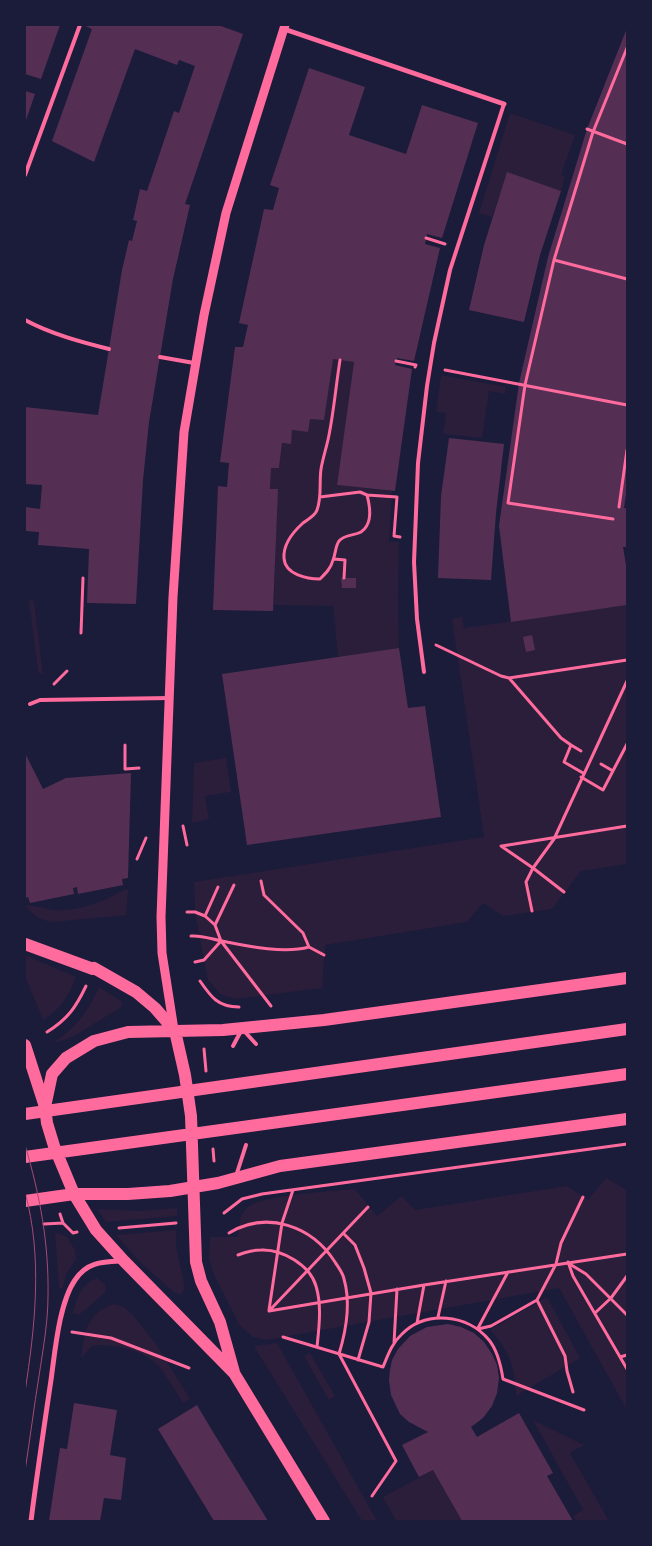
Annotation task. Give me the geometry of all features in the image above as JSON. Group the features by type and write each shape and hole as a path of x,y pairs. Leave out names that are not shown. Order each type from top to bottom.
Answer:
{"main road":[{"path":"25,944 86,967 94,968 136,992 155,1008 175,1031 185,1075 191,1116 196,1262 201,1281 220,1322 234,1373"},
{"path":"45,1107 52,1074 66,1058 94,1041 128,1032 242,1028 324,1020 627,978"},
{"path":"25,1114 627,1029"},
{"path":"25,1045 45,1107 54,1146 74,1194 96,1230 234,1373 324,1521"},
{"path":"25,1157 627,1074"},
{"path":"25,1201 74,1194 148,1194 193,1187 280,1166 627,1119"}],"street":[{"path":"175,1031 162,953 161,917 174,597 184,440 208,298 226,213 284,27 504,104"},
{"path":"30,1521 58,1330 67,1296 74,1281 89,1267 99,1262 124,1261"}],"lane":[{"path":"25,175 80,25"},
{"path":"424,672 415,586 415,502 429,368 450,270 504,104"},
{"path":"25,320 84,343 109,349"},
{"path":"160,357 196,363"},
{"path":"30,704 40,700 170,698"},
{"path":"233,1046 242,1028 256,1044"},
{"path":"235,1178 246,1145"}],"path":[{"path":"613,519 508,503 525,384 554,260 594,132 627,48"},
{"path":"586,129 627,144"},
{"path":"426,238 447,245 448,240"},
{"path":"554,260 627,279"},
{"path":"340,360 329,435 321,468 320,497 316,512 290,536 285,549 284,561 290,570 310,579 320,579 328,572 339,542 345,536 361,532 368,523 371,507 368,495"},
{"path":"396,361 416,365"},
{"path":"429,368 525,384 627,405"},
{"path":"619,507 627,450"},
{"path":"320,497 360,492 368,495 397,497 394,536 400,537"},
{"path":"334,559 345,560 344,578"},
{"path":"80,633 83,578"},
{"path":"420,637 501,676 509,678 627,660"},
{"path":"509,678 561,738 581,751"},
{"path":"532,911 526,882 533,868 554,839 627,681"},
{"path":"571,745 564,762 603,790 627,744"},
{"path":"125,745 125,769 139,768"},
{"path":"601,764 613,771"},
{"path":"564,892 501,846 627,826"},
{"path":"261,881 264,895 303,933 308,947 324,955"},
{"path":"215,925 234,885"},
{"path":"205,916 218,887"},
{"path":"187,912 195,912 205,916 215,925 221,941 272,1006 264,1007"},
{"path":"190,936 199,935 221,941 296,951 308,947"},
{"path":"195,962 204,960 221,941"},
{"path":"200,981 213,999 229,1007 248,1008"},
{"path":"47,1032 66,1019 80,999 88,982"},
{"path":"224,1213 242,1199 262,1194 627,1144"},
{"path":"268,1311 282,1223 293,1190"},
{"path":"478,1329 491,1326 537,1300 556,1264 561,1244 583,1197"},
{"path":"268,1311 368,1207"},
{"path":"61,1216 64,1223 73,1233 82,1231"},
{"path":"229,1233 242,1226 257,1222 282,1223 312,1238 326,1251 344,1278 347,1298 346,1326 339,1354 396,1460 372,1496"},
{"path":"44,1224 64,1223"},
{"path":"111,1228 176,1223"},
{"path":"343,1233 355,1245 371,1293 369,1322 358,1360"},
{"path":"268,1311 508,1271 626,1254 627,1250"},
{"path":"238,1255 248,1251 277,1252 293,1258 307,1270 316,1284 320,1302 317,1348"},
{"path":"568,1262 586,1274 627,1316"},
{"path":"568,1262 572,1276 627,1369"},
{"path":"478,1329 508,1271"},
{"path":"595,1313 611,1298 627,1276"},
{"path":"438,1317 446,1281"},
{"path":"417,1323 424,1285"},
{"path":"394,1344 397,1289"},
{"path":"537,1300 565,1356 573,1392"},
{"path":"283,1337 383,1368 394,1344 402,1333 417,1323 438,1317 463,1320 478,1329 489,1340 496,1354 503,1380 584,1410"},
{"path":"80,1332 111,1338 188,1368"},
{"path":"620,1357 627,1355"}],"shaded area":[{"path":"510,113 575,135 561,175 565,177 561,191 507,173 492,217 479,213"},
{"path":"333,359 354,362 337,485 392,491 389,542 399,542 399,648 338,657 333,606 274,605 277,490 270,489 271,468 279,468 282,443 291,444 292,430 307,432 310,419"},
{"path":"441,375 506,387 505,394 489,391 482,438 443,434 446,413 436,412"},
{"path":"29,600 34,601 43,676 38,671"},
{"path":"627,605 627,864 581,871 552,909 503,916 483,903 467,922 325,945 322,988 235,999 220,994 208,980 195,912 194,882 484,837 452,619 462,617 464,628"},
{"path":"226,758 231,792 205,796 209,819 192,823 194,763"},
{"path":"124,890 128,890 126,915 53,922 37,917 25,905 55,910 73,909 99,902"},
{"path":"25,955 76,977 64,1002 43,1020 25,976"},
{"path":"99,987 121,1001 122,1005 120,1008 74,1036 52,1044 80,1019"},
{"path":"606,1178 627,1190 627,1410 559,1288 266,1340 253,1337 240,1326 214,1275 209,1259 210,1237 238,1237 240,1221 244,1211 254,1204 266,1200 298,1194 355,1189 377,1216 402,1196 415,1210 567,1186 588,1200"},
{"path":"177,1208 177,1216 106,1222 97,1209 139,1211"},
{"path":"176,1230 176,1246 185,1288 181,1295 175,1293 141,1263 116,1235"},
{"path":"55,1232 67,1237 75,1250 76,1259 66,1274 63,1288 59,1288"},
{"path":"97,1278 106,1285 105,1293 79,1315 73,1313 83,1287"},
{"path":"547,1297 580,1358 516,1396 513,1368 510,1360 502,1345 490,1330"},
{"path":"114,1304 124,1307 133,1315 156,1344 190,1399 183,1403 155,1362 139,1353 120,1347 93,1345 81,1358 86,1332 92,1318"},
{"path":"277,1343 377,1521 362,1521 254,1346"},
{"path":"310,1353 335,1396 329,1400 304,1356"},
{"path":"533,1420 584,1445 570,1453 609,1521 576,1521 573,1516 583,1510"},
{"path":"433,1470 462,1521 396,1521 383,1497"}],"building":[{"path":"25,25 60,25 41,79 25,74"},
{"path":"83,25 218,25 243,34 185,204 190,205 173,279 149,422 143,480 136,604 87,603 89,549 38,545 39,532 26,531 25,533 25,507 40,509 42,485 25,484 25,407 98,415 122,270 129,240 132,241 137,221 133,220 140,189 147,191 174,111 179,113 195,66 179,60 177,65 135,49 94,162 52,141 92,29"},
{"path":"627,28 627,487 624,508 627,508 627,547 623,547 627,571 627,605 511,622 499,526 519,383 548,257 587,129"},
{"path":"309,68 365,87 349,135 406,154 422,105 478,123 442,238 427,234 425,244 440,248 414,361 397,358 395,365 412,369 395,491 337,485 354,362 333,359 324,420 310,419 308,432 292,430 291,444 282,443 279,468 271,468 270,489 278,489 273,611 213,610 218,486 227,487 229,463 220,462 235,347 243,347 248,325 239,323 264,209 273,210 279,188 270,185"},
{"path":"25,91 35,94 25,123"},
{"path":"507,172 561,191 540,255 524,322 469,310 484,245"},
{"path":"449,438 504,444 491,580 438,578 441,496"},
{"path":"341,578 356,578 356,588 342,588"},
{"path":"532,635 535,650 526,652 523,637"},
{"path":"399,648 408,708 425,706 441,817 247,845 222,674"},
{"path":"25,753 43,789 66,778 131,773 128,878 122,879 123,885 78,894 77,887 73,888 74,894 30,903 28,897 25,898"},
{"path":"448,1324 474,1333 484,1342 497,1365 499,1378 497,1393 492,1406 483,1418 471,1427 477,1437 519,1413 553,1473 547,1476 573,1521 462,1521 433,1470 419,1477 402,1445 428,1432 409,1422 400,1414 391,1395 390,1370 392,1360 398,1349 410,1336 427,1327"},
{"path":"74,1403 117,1410 110,1455 126,1458 121,1500 104,1498 100,1521 49,1521 60,1448 67,1449"},
{"path":"197,1405 268,1521 214,1521 158,1429"}],"tram line":[{"path":"25,1145 35,1182 42,1220 48,1277 45,1336 25,1471"},
{"path":"25,1192 31,1217 36,1267 32,1342 25,1392"}]}
